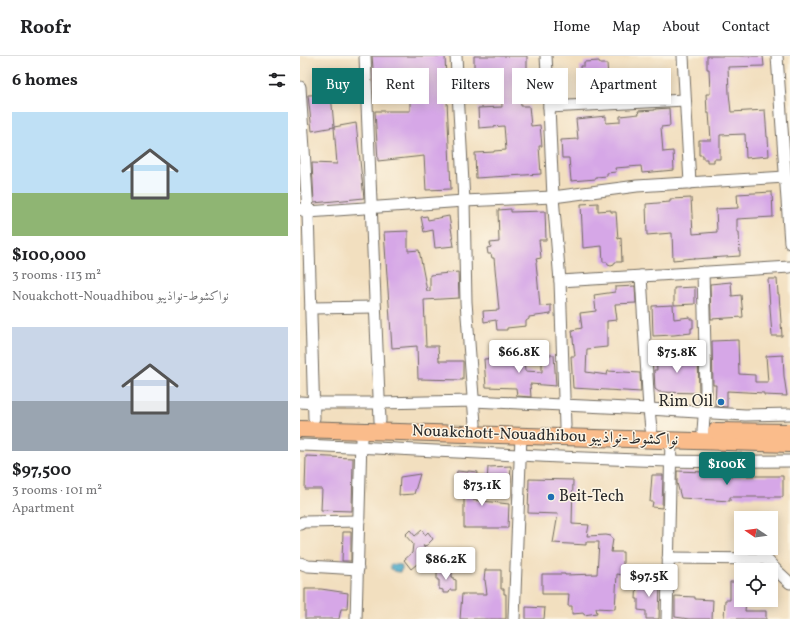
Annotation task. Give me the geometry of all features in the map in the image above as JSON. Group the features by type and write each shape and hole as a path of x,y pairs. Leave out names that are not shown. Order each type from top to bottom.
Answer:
{"highway":[{"name":"Nouakchott-Nouadhibou نواكشوط-نواذيبو","path":"309,413 380,421 651,429 703,436 790,444"},
{"name":"Nouakchott-Nouadhibou نواكشوط-نواذيبو","path":"300,429 671,440 750,431 790,432"}],"street":[{"path":"365,56 380,421"},
{"path":"456,56 464,201 466,302 475,424"},
{"path":"546,56 553,197 560,281 565,426"},
{"path":"683,56 690,183"},
{"path":"777,56 786,115 790,243"},
{"path":"300,87 304,210 311,308 309,413"},
{"path":"549,107 685,100"},
{"path":"304,210 372,208 464,201 553,197 636,186 690,183 787,182"},
{"path":"560,281 790,267"},
{"path":"703,272 706,389 703,436"},
{"path":"641,276 651,429"},
{"path":"311,308 375,306"},
{"path":"309,413 379,403 473,401 745,415 790,414"},
{"path":"300,402 309,413"},
{"path":"745,415 750,431"},
{"path":"356,619 362,431"},
{"path":"514,619 520,436"},
{"path":"667,619 671,440"},
{"path":"300,445 520,456 670,461 790,461"},
{"path":"300,524 303,522 359,521"},
{"path":"668,558 765,559 790,583"},
{"path":"300,563 308,566 358,569"}],"water":[{"path":"391,564 401,565 402,569 400,572 396,572 391,569"}],"building":[{"path":"372,56 445,56 446,68 437,68 437,104 447,104 451,189 426,190 424,156 378,161 375,111 410,111 410,104 429,104 429,68 373,68"},
{"path":"474,56 527,56 527,68 512,68 512,104 529,106 531,126 540,125 542,146 539,146 541,174 476,178 475,153 506,150 504,126 479,128 478,108 502,107 502,104 504,104 504,68 474,68"},
{"path":"707,56 763,56 764,66 728,67 729,93 731,112 765,110 769,156 746,158 745,134 720,135 720,159 714,159 714,162 707,162 707,159 703,159 703,155 699,155 699,140 711,140 706,94 710,94"},
{"path":"599,61 600,64 607,64 607,68 580,68 580,66 584,66 584,62"},
{"path":"308,95 312,95 312,104 332,104 334,127 312,131"},
{"path":"669,108 670,126 661,127 663,152 673,151 674,170 642,173 641,166 615,168 616,172 607,173 607,176 596,177 596,179 571,181 569,158 562,158 561,140 578,139 576,119 606,116 606,123 620,122 620,116 639,114 638,111"},
{"path":"356,123 364,198 314,203 312,163 337,164 334,127"},
{"path":"772,192 773,217 737,219 740,256 673,260 672,233 647,235 646,204 670,202 670,199 691,198 693,234 717,232 716,209 738,208 737,194"},
{"path":"598,203 598,211 611,210 611,212 616,212 618,239 621,238 622,262 615,262 614,265 611,266 608,265 607,262 603,262 602,246 583,248 581,204"},
{"path":"511,209 511,212 545,211 546,240 539,240 541,258 536,259 536,262 540,306 551,305 551,314 529,317 526,321 526,326 507,328 507,330 497,330 496,320 484,322 483,311 499,310 494,258 492,258 491,254 488,254 487,248 491,247 490,243 499,242 498,210"},
{"path":"427,216 428,220 449,216 454,246 435,248 433,230 424,232 421,217"},
{"path":"408,231 408,251 419,250 427,291 430,291 430,275 458,272 459,298 424,300 426,346 438,346 439,361 463,361 463,380 418,379 417,346 392,348 384,232"},
{"path":"768,279 777,279 782,336 772,336"},
{"path":"731,282 732,296 741,295 743,317 711,319 710,284"},
{"path":"635,286 636,303 615,304 617,320 607,321 607,347 587,349 586,372 607,375 608,371 640,373 641,392 573,388 571,356 575,356 572,330 582,328 580,313 596,311 594,295 615,292 615,287"},
{"path":"695,287 695,304 674,305 674,288"},
{"path":"673,305 674,319 690,317 690,319 693,319 693,328 691,328 691,333 653,336 652,306"},
{"path":"738,340 739,374 755,375 755,382 768,382 766,356 783,355 787,396 727,391 727,407 715,406 716,385 713,385 712,341"},
{"path":"542,355 554,355 556,386 530,384 531,397 517,396 516,388 486,387 484,359 524,358 525,371 542,372"},
{"path":"698,355 699,393 659,392 655,389 654,370 657,370 656,356"},
{"path":"306,456 353,458 352,511 321,510 322,489 305,489"},
{"path":"511,466 510,482 487,483 488,467"},
{"path":"457,471 478,472 473,500 509,504 508,528 464,528 464,499 467,480 456,479"},
{"path":"677,471 731,473 731,476 783,476 783,497 730,497 730,501 681,498 677,483"},
{"path":"420,474 414,494 399,495 400,477"},
{"path":"652,475 663,475 662,508 652,507 653,502 650,502"},
{"path":"529,479 573,480 572,524 589,525 587,536 611,536 613,539 611,552 623,552 623,575 617,574 615,609 596,608 597,613 584,615 584,613 572,614 572,606 568,606 569,594 542,594 542,574 597,574 599,542 586,542 586,545 553,543 558,514 528,513"},
{"path":"410,530 415,536 422,530 425,535 428,532 433,539 428,545 423,546 434,560 422,570 417,564 411,569 404,560 412,553 413,544 405,535"},
{"path":"343,532 351,532 351,561 342,561"},
{"path":"452,570 452,577 456,580 456,590 450,590 449,593 443,593 443,590 439,589 437,572"},
{"path":"485,570 501,570 501,589 504,589 504,594 506,594 506,619 460,619 462,594 487,594 484,580"},
{"path":"637,580 660,580 659,619 646,619 646,611 638,610 638,599 636,599"},
{"path":"730,582 734,582 734,607 745,607 745,611 766,611 766,619 724,619 725,600 730,600"},
{"path":"305,589 321,589 348,593 347,609 341,609 339,619 305,619"},
{"path":"675,596 713,600 712,619 689,619 675,617"},
{"path":"526,607 545,608 544,619 526,619"}],"place":[{"name":"Rim Oil","path":"721,402"},
{"name":"Beit-Tech","path":"551,497"}]}
